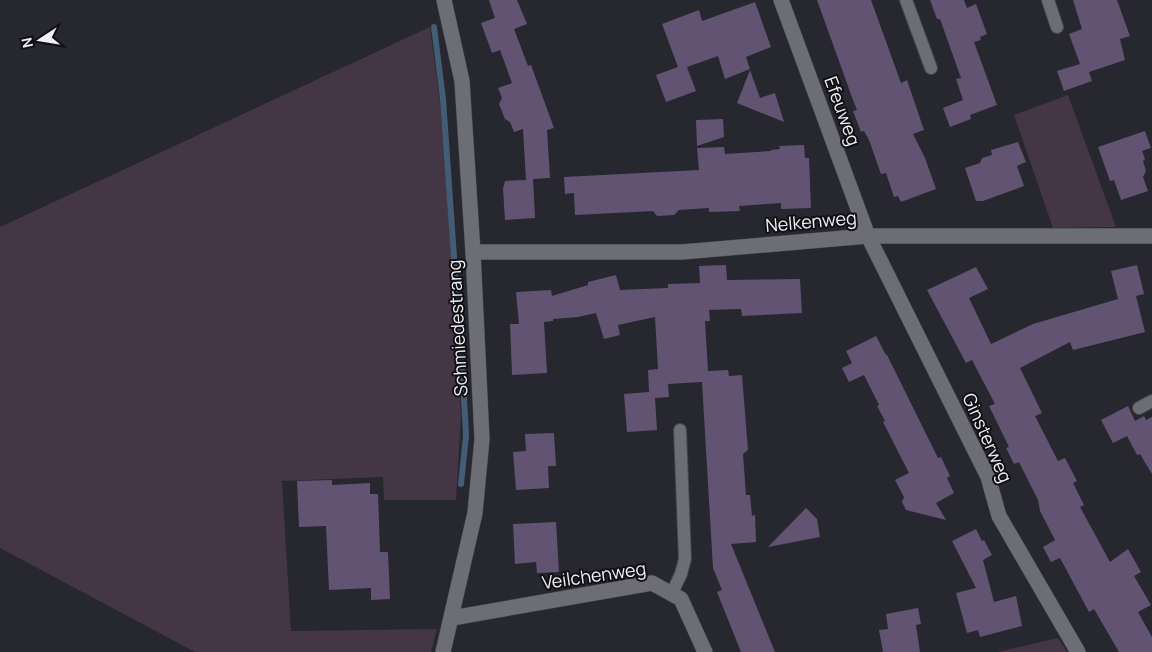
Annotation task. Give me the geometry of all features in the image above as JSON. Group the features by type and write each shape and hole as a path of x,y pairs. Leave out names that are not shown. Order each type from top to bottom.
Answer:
{"street":[{"name":"Schmiedestrang","path":"443,652 476,513 482,439 462,81 444,0"},
{"name":"Efeuweg","path":"781,0 868,236"},
{"name":"Nelkenweg","path":"473,252 682,252 868,236 1152,236"},
{"name":"Ginsterweg","path":"868,236 988,477 999,516 1078,652"},
{"name":"Veilchenweg","path":"452,618 652,583 681,599 705,652"}],"lane":[{"path":"906,0 931,68"},
{"path":"1048,0 1057,27"},
{"path":"1139,408 1152,401"},
{"path":"672,594 685,559 680,430"}],"shaded area":[{"path":"430,27 440,102 461,415 456,500 384,500 383,477 282,481 291,631 437,629 431,652 195,652 0,548 0,227"},
{"path":"1068,95 1116,227 1053,228 1014,115"},
{"path":"1058,638 1067,652 998,652"}],"building":[{"path":"489,0 517,0 527,24 514,29 528,66 531,65 554,128 547,130 550,178 533,179 535,218 505,220 503,189 505,181 526,180 523,129 514,132 510,122 505,119 499,104 502,98 498,88 512,83 500,50 492,53 481,23 495,18"},
{"path":"817,0 871,0 901,83 907,80 924,130 913,134 925,158 936,189 901,202 898,196 894,197 886,173 881,174 869,140 864,131 861,132 853,111 857,110"},
{"path":"930,0 964,0 967,8 976,4 987,34 980,37 981,40 974,42 997,105 970,115 971,119 950,127 943,108 963,100 956,79 961,78 940,19 937,19"},
{"path":"1073,0 1117,0 1130,36 1120,39 1125,60 1089,72 1092,81 1064,91 1057,71 1080,64 1069,34 1082,29"},
{"path":"755,2 771,47 746,57 750,69 725,79 718,56 687,67 696,91 666,102 656,75 678,67 662,24 699,10 702,21"},
{"path":"750,70 760,98 775,93 784,122 737,103"},
{"path":"723,119 724,137 697,146 696,120"},
{"path":"1145,131 1151,148 1142,151 1146,171 1143,177 1148,191 1121,200 1114,180 1110,181 1098,147"},
{"path":"1018,142 1026,162 1017,166 1024,186 983,201 976,201 965,168 980,163 982,158 992,155 991,150"},
{"path":"804,145 805,158 809,158 811,208 781,209 781,203 739,206 740,211 709,212 709,208 679,210 674,215 657,216 653,211 575,215 574,193 565,194 564,177 699,170 697,148 724,147 725,154 771,151 780,149 779,146"},
{"path":"726,265 727,280 800,279 802,313 742,316 741,309 709,310 710,321 705,321 708,371 728,370 729,376 742,375 748,450 743,454 746,495 750,495 752,516 755,515 756,542 731,544 775,652 741,652 717,592 722,590 713,568 702,382 668,384 669,397 655,398 657,430 627,432 624,394 649,392 648,370 658,369 655,317 618,325 620,335 604,339 596,313 544,322 547,373 512,375 510,324 519,324 516,292 551,290 552,296 588,285 588,282 616,275 620,290 668,288 668,284 700,283 699,266"},
{"path":"1137,265 1144,294 1136,296 1145,332 1073,350 1070,342 1020,368 1042,413 1035,416 1058,461 1065,458 1077,481 1073,483 1084,505 1080,507 1110,562 1128,549 1141,572 1134,576 1151,605 1138,612 1152,637 1152,652 1119,652 1094,609 1089,612 1060,558 1051,562 1043,547 1055,540 1019,462 1014,464 1006,448 1009,447 989,406 995,404 972,360 966,363 927,290 976,267 988,289 969,298 991,344 1033,324 1118,299 1111,271"},
{"path":"876,336 938,458 941,457 950,476 947,478 954,493 936,503 946,520 906,510 902,502 904,497 895,480 909,473 883,422 885,421 877,406 879,405 864,375 849,382 842,368 852,363 846,351"},
{"path":"1128,406 1135,421 1144,416 1146,420 1152,417 1152,474 1140,454 1137,455 1127,436 1113,443 1101,420"},
{"path":"554,433 556,466 548,466 549,488 516,490 513,452 526,451 525,434"},
{"path":"332,480 332,485 370,483 370,494 378,494 380,552 388,552 390,599 371,600 371,588 329,590 326,526 299,527 297,481"},
{"path":"806,508 817,519 820,537 768,547"},
{"path":"556,522 559,572 537,573 536,562 515,564 513,524"},
{"path":"976,529 992,555 983,560 994,602 1016,596 1022,626 980,637 978,630 967,633 956,593 976,588 952,541"},
{"path":"918,608 921,624 916,625 920,652 883,652 879,630 888,629 886,614"}],"waterway":[{"path":"434,27 443,99 465,415 466,436 461,484"}]}
